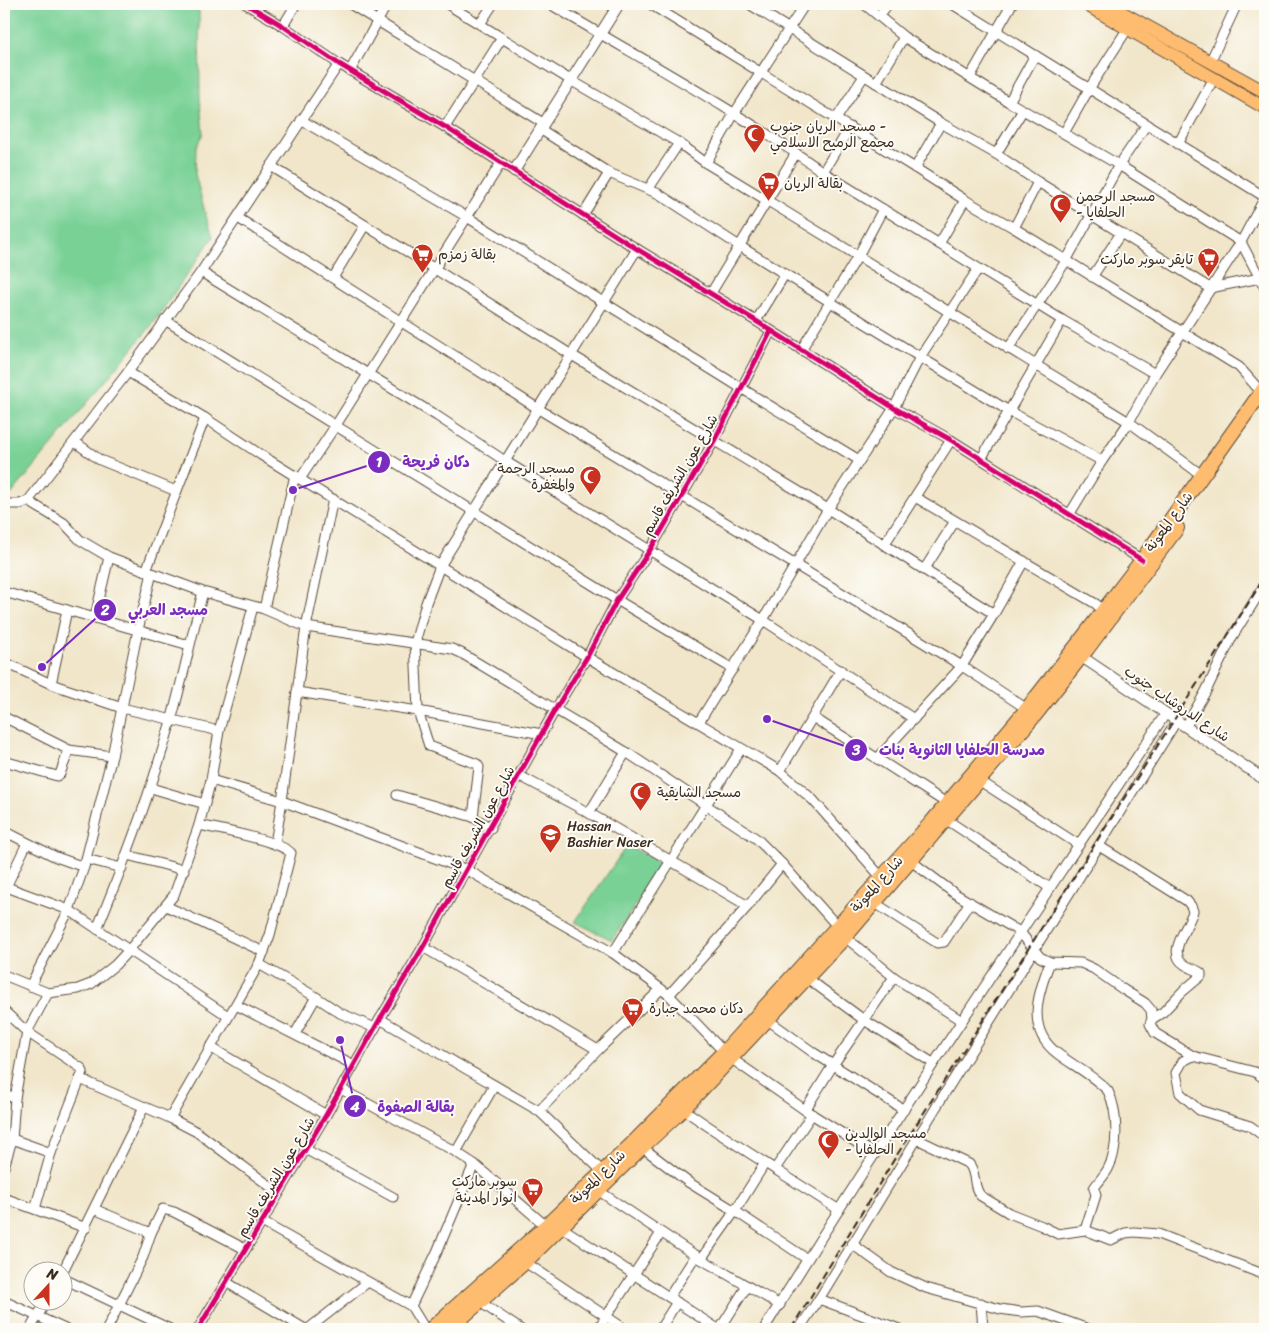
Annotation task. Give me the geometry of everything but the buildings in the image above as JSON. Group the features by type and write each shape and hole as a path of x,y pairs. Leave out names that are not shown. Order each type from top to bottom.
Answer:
{"highway":[{"name":"شارع المعونة","path":"449,1329 525,1262 683,1109 728,1055 842,932 875,903 1035,715 1103,611 1264,394"},
{"name":"شارع المعونة","path":"431,1329 546,1226 728,1055 768,1020 807,978 882,878 1077,653 1159,553 1264,394"}],"main road":[{"path":"1085,4 1265,108"},
{"path":"1107,4 1265,92"}],"street":[{"path":"246,4 283,26 350,71 445,127 637,249 711,293 894,408 981,459 1142,560"},
{"path":"283,26 296,4"},
{"path":"350,4 474,81 609,172 649,188 830,303 1009,411 1102,461"},
{"path":"350,71 387,4"},
{"path":"447,4 679,144 706,163 1129,422 1203,476"},
{"path":"480,24 493,4"},
{"path":"550,4 734,114 823,172 1037,305 1156,374"},
{"path":"514,171 619,4"},
{"path":"650,4 965,200 1014,228 1239,367 1264,394"},
{"path":"749,4 941,123 996,154 1210,288 1260,278"},
{"path":"706,163 734,114 805,4"},
{"path":"864,4 904,37 1022,110 1119,165 1241,242 1265,288"},
{"path":"879,16 888,4"},
{"path":"952,4 1265,197 1241,242 1210,288 1156,374 1129,422 1102,461 1069,515"},
{"path":"970,77 1012,4"},
{"path":"1210,62 1237,4"},
{"path":"1064,133 1089,89 1128,28"},
{"path":"876,83 904,37"},
{"path":"445,127 502,38"},
{"path":"1009,102 1035,55"},
{"path":"4,505 20,504 28,501 128,372 238,218 339,64"},
{"path":"836,119 864,76"},
{"path":"1178,144 1214,78"},
{"path":"996,154 1022,110"},
{"path":"301,120 467,217 860,460"},
{"path":"915,168 941,123"},
{"path":"1008,349 1066,261 1119,165 1147,124"},
{"path":"823,172 850,127"},
{"path":"649,188 679,144"},
{"path":"711,293 741,247 796,153"},
{"path":"264,610 297,477 336,426 501,163"},
{"path":"271,166 570,354 828,509 994,614"},
{"path":"583,215 609,172"},
{"path":"1014,228 1038,182"},
{"path":"939,244 965,200"},
{"path":"801,350 858,256 883,209"},
{"path":"238,218 537,408 962,666 1027,709"},
{"path":"333,278 365,225"},
{"path":"1092,277 1121,233"},
{"path":"473,817 478,764 429,746 418,711 415,643 426,603 440,566 637,249"},
{"path":"699,722 764,620 828,509 894,408 920,357 978,268"},
{"path":"201,272 437,416 505,461 764,620 914,719"},
{"path":"756,321 785,274"},
{"path":"165,320 617,600 733,669"},
{"path":"981,459 1062,320"},
{"name":"شارع عون الشريف قاسم","path":"198,1329 341,1090 491,828 617,600 650,550 714,441 771,331"},
{"path":"128,372 587,657 780,771 813,800 882,878"},
{"path":"30,986 69,910 85,863 112,756 149,572 176,491 204,418"},
{"path":"884,545 950,440"},
{"path":"74,442 100,460 176,491"},
{"path":"915,497 1096,604 1103,611"},
{"path":"275,844 306,627 333,499"},
{"path":"28,501 64,523 80,540 108,557 203,592 264,610 306,627 452,649 461,653 626,752 763,843 842,932 894,977 962,1021"},
{"path":"924,570 955,521"},
{"path":"95,617 108,557"},
{"path":"877,759 962,666 1024,561"},
{"path":"799,1329 1098,846 1181,723 1206,691 1232,636 1265,584"},
{"path":"4,592 189,644"},
{"path":"97,929 127,855 151,788 172,719 203,592"},
{"path":"4,975 48,993 78,989 91,984 129,950 174,895 205,804 219,731 253,607"},
{"path":"51,684 67,610"},
{"name":"شارع الدروشاب جنوب","path":"1077,653 1265,780"},
{"path":"4,662 51,684 122,708 219,731"},
{"path":"780,771 814,718 841,670"},
{"path":"296,692 418,711 542,734"},
{"path":"764,1329 933,1063 1166,713"},
{"path":"4,717 69,750 112,756"},
{"path":"814,718 948,804"},
{"path":"613,953 741,749"},
{"path":"4,761 57,776 60,774 69,750"},
{"path":"589,813 626,752"},
{"path":"520,776 589,813 748,906"},
{"path":"211,780 282,801 467,870 613,953 669,996 728,1055 808,1112 875,1154"},
{"path":"980,781 1079,845"},
{"path":"151,788 205,804"},
{"path":"397,795 473,817 491,828"},
{"path":"947,820 1050,888"},
{"path":"170,1118 259,964 290,857 288,850 275,844 199,824"},
{"path":"4,831 56,857 122,868"},
{"path":"27,843 5,887 69,910 228,1016"},
{"path":"1098,846 1187,902 1193,911 1177,948 1176,955 1178,960 1199,971 1201,976 1163,1012 1152,1019"},
{"path":"127,855 184,870"},
{"path":"911,861 954,893 1020,932 1040,957 1050,962 1081,962 1145,1003 1151,1010 1152,1019 1150,1024 1155,1032 1193,1056 1255,1072 1265,1079"},
{"path":"669,996 782,864"},
{"path":"875,903 937,943 944,942 970,902"},
{"path":"166,906 264,952"},
{"path":"423,947 598,1050"},
{"path":"1050,962 1037,1001 1036,1011 1041,1034 1053,1051 1108,1091 1111,1096 1115,1125 1116,1140 1113,1156 1108,1169 1094,1188 1096,1195 1085,1230"},
{"path":"259,964 340,1013 375,1028"},
{"path":"776,1169 834,1065 894,977"},
{"path":"807,978 864,1020 933,1063"},
{"path":"539,1111 661,989"},
{"path":"4,1167 27,1032 48,993"},
{"path":"295,1034 316,997"},
{"path":"236,1005 354,1065"},
{"path":"4,1010 27,1032 81,1068 83,1072 51,1153 35,1209"},
{"path":"380,1019 539,1111 603,1172"},
{"path":"768,1020 816,1055 904,1110"},
{"path":"210,1047 326,1115"},
{"path":"1193,1056 1184,1061 1176,1073 1180,1093 1199,1110 1250,1126 1265,1139"},
{"path":"80,1079 170,1118 207,1138 279,1193"},
{"path":"456,1152 494,1086"},
{"path":"341,1090 456,1152 474,1164 546,1226"},
{"path":"4,1094 15,1098"},
{"path":"69,1260 144,1107"},
{"path":"683,1109 721,1136 839,1210"},
{"path":"8,1138 51,1153"},
{"path":"918,1139 969,1164 972,1168 977,1192 980,1196 1000,1208 1058,1234 1085,1230 1111,1240 1125,1233 1158,1234 1265,1275"},
{"path":"642,1147 688,1182 807,1259"},
{"path":"305,1149 393,1197"},
{"path":"668,1297 735,1211 765,1163"},
{"path":"411,1306 437,1252 474,1164"},
{"path":"599,1192 699,1257 780,1305"},
{"path":"4,1198 86,1228"},
{"path":"94,1209 151,1233"},
{"path":"107,1329 143,1257 151,1233 163,1209 174,1212 245,1249"},
{"path":"262,1222 411,1306 425,1329"},
{"path":"561,1228 719,1329 747,1286"},
{"path":"598,1329 661,1232"},
{"path":"852,1244 891,1272 914,1284 1000,1309 1038,1311 1088,1329"},
{"path":"525,1262 625,1329"},
{"path":"226,1282 307,1329 368,1282"},
{"path":"72,1283 170,1329"},
{"path":"819,1299 899,1329"},
{"path":"4,1301 65,1329"},
{"path":"480,1302 520,1329"},
{"path":"660,1329 677,1302"},
{"path":"981,1303 983,1329"},
{"path":"30,1329 41,1310"}],"green space":[{"path":"13,4 183,4 199,11 200,101 203,133 196,148 195,174 213,237 152,325 9,497 4,495 4,13"},
{"path":"627,845 663,865 612,940 575,922"}],"railway":[{"path":"791,1329 895,1158 1265,577"}],"cycle path":[{"path":"246,4 637,249 894,408 951,440 1142,560"},
{"path":"198,1329 326,1115 423,947 555,710 587,657 617,600 650,550 714,441 771,331"}],"place":[{"name":"مسجد الريان جنوب - مجمع الرميح الاسلامي","path":"754,153"},
{"name":"بقالة الريان","path":"768,202"},
{"name":"مسجد الرحمن - الحلفايا","path":"1060,223"},
{"name":"بقالة زمزم","path":"422,273"},
{"name":"تايقر سوبر ماركت","path":"1209,278"},
{"name":"دكان فريحة","path":"293,490"},
{"name":"مسجد الرحمة والمغفرة","path":"591,495"},
{"name":"مسجد العربي","path":"42,667"},
{"name":"مدرسة الحلفايا الثانوية بنات","path":"767,719"},
{"name":"مسجد الشايقية","path":"641,811"},
{"name":"Hassan Bashier Naser","path":"551,853"},
{"name":"دكان محمد جبارة","path":"633,1027"},
{"name":"بقالة الصفوة","path":"340,1040"},
{"name":"مسجد الوالدين - الحلفايا","path":"829,1160"},
{"name":"سوبر ماركت انوار المدينة","path":"533,1208"}]}
